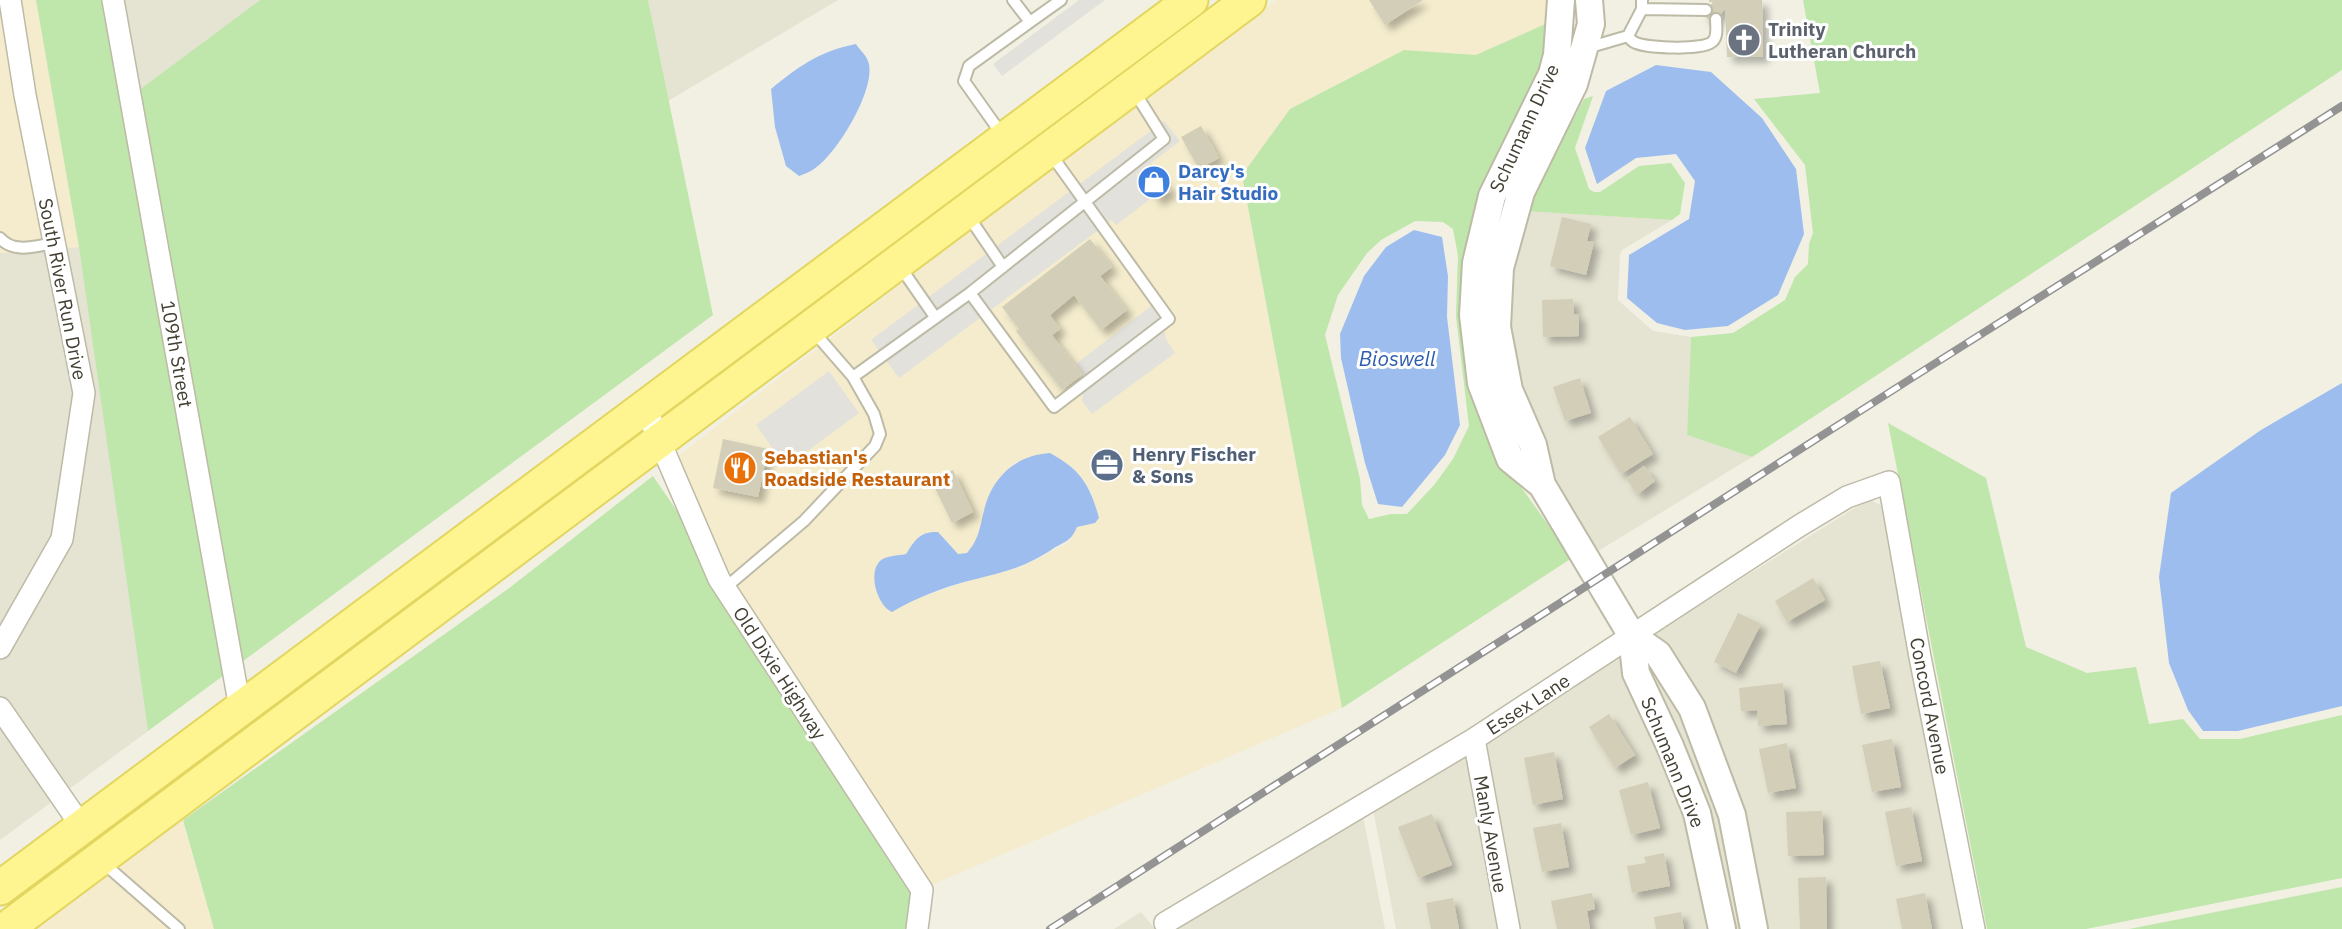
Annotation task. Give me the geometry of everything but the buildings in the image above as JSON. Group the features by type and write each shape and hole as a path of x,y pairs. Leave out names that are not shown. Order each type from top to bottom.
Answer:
{"main road":[{"path":"0,888 1191,0"},
{"path":"6,929 1249,0"},
{"path":"70,881 80,851 82,827"}],"street":[{"name":"South River Run Drive","path":"0,648 62,540 84,393 25,94 10,0"},
{"name":"109th Street","path":"113,0 240,708"},
{"name":"Schumann Drive","path":"1542,485 1510,459 1481,383 1473,316 1476,263 1492,196 1552,74 1557,55 1562,0"},
{"name":"Schumann Drive","path":"1589,0 1591,24 1574,85 1521,192 1500,268 1497,327 1509,390 1533,445 1542,485 1632,636 1658,654 1692,708 1732,815 1754,929"},
{"name":"Old Dixie Highway","path":"645,407 725,588 922,890 917,929"},
{"name":"Essex Lane","path":"1165,923 1474,739 1808,520 1847,497 1889,482"},
{"name":"Concord Avenue","path":"1889,482 1920,657 1974,929"},
{"name":"Schumann Drive","path":"1632,636 1636,673 1670,746 1699,822 1722,929"},
{"path":"0,708 82,827"},
{"name":"Manly Avenue","path":"1474,739 1508,929"},
{"path":"1699,822 1732,815"}],"lane":[{"path":"1013,0 1030,22"},
{"path":"1004,138 964,80 969,66 1061,0"},
{"path":"1557,55 1628,36 1642,5 1706,10"},
{"path":"1628,36 1634,43 1702,47 1712,44 1716,37 1716,19"},
{"path":"853,377 1003,267 1164,139 1132,88"},
{"path":"970,292 1055,407 1169,320 1049,150"},
{"path":"966,213 1003,267"},
{"path":"0,238 6,245 17,248 54,243"},
{"path":"898,264 934,317"},
{"path":"725,588 804,521 875,446 880,433 874,414 853,377 811,328"},
{"path":"99,859 179,929"}],"shaded area":[{"path":"0,0 36,0 79,247 0,253"},
{"path":"102,0 260,0 123,102"},
{"path":"648,0 838,0 668,101"},
{"path":"1079,0 1105,0 1002,76 993,64"},
{"path":"1276,0 1550,0 1550,22 1476,55 1404,50 1290,109 1242,175 1342,708 932,885 729,575 678,456 1069,154","holes":["1015,462 1068,464 1092,493 1095,523 1077,527 1068,543 1022,567 968,581 905,603 885,558 906,554 921,534 944,538 958,554 967,553 977,541 991,490"]},
{"path":"1164,121 1180,141 1136,174 1153,197 1116,225 1112,220 899,378 871,340"},
{"path":"1524,211 1672,220 1622,250 1618,300 1653,331 1691,337 1687,435 1752,457 1595,553 1579,529 1530,421 1506,321 1508,267"},
{"path":"79,247 148,731 0,840 0,253"},
{"path":"1151,306 1161,320 1166,339 1175,353 1092,414 1082,401 1085,376 1076,364"},
{"path":"829,371 859,413 786,467 756,425"},
{"path":"1869,499 1889,510 1967,929 1396,929 1373,809"},
{"path":"181,815 214,929 29,929"},
{"path":"1363,816 1385,929 1174,929"},
{"path":"1141,912 1155,929 1114,929"}],"green space":[{"path":"36,0 102,0 123,102 260,0 648,0 713,315 148,731 79,247"},
{"path":"1803,0 2342,0 2342,70 1752,457 1687,435 1691,337 1733,333 1785,300 1795,277 1808,264 1809,244 1813,233 1805,165 1754,99 1820,93"},
{"path":"1550,22 1541,72 1477,213 1495,451 1572,558 1342,708 1242,175 1290,109 1404,50 1476,55","holes":["1415,221 1443,222 1453,229 1458,256 1456,316 1469,426 1453,459 1435,484 1407,514 1369,519 1362,505 1360,479 1325,335 1338,295 1367,253 1381,240"]},
{"path":"1593,96 1575,148 1589,189 1600,192 1639,166 1671,163 1685,183 1680,214 1672,220 1524,211 1584,99"},
{"path":"1888,423 1986,478 2026,647 2087,673 2136,667 2149,724 2183,719 2200,739 2240,739 2342,715 2342,878 2086,929 1987,929"},
{"path":"653,476 679,514 709,585 911,893 906,929 214,929 183,820 508,589"},
{"path":"2342,887 2342,929 2129,929"}],"water":[{"path":"856,44 868,61 867,87 861,103 843,136 823,162 799,176 786,166 775,127 771,89 810,61 831,51"},
{"path":"1656,65 1711,72 1762,118 1796,169 1804,234 1778,295 1728,326 1685,330 1657,323 1627,298 1629,255 1689,219 1695,181 1676,154 1636,158 1597,184 1585,148 1606,91"},
{"name":"Bioswell","path":"1414,230 1442,237 1448,276 1447,317 1460,425 1445,455 1402,507 1378,504 1365,463 1341,358 1340,334 1364,276 1386,247"},
{"path":"2342,383 2342,706 2238,731 2203,731 2188,710 2169,663 2159,577 2171,493 2261,430"},
{"path":"1050,453 1077,472 1088,487 1099,518 1095,523 1077,527 1068,540 1022,565 939,590 892,612 887,609 876,590 874,574 879,562 888,557 906,554 919,537 932,532 938,532 958,554 967,553 978,535 990,492 1002,475 1028,457"}],"railway":[{"path":"1050,929 2342,106"}],"place":[{"name":"Trinity Lutheran Church","path":"1744,40"},
{"name":"Darcy's Hair Studio","path":"1154,182"},
{"name":"Henry Fischer & Sons","path":"1107,465"},
{"name":"Sebastian's Roadside Restaurant","path":"740,468"}]}
